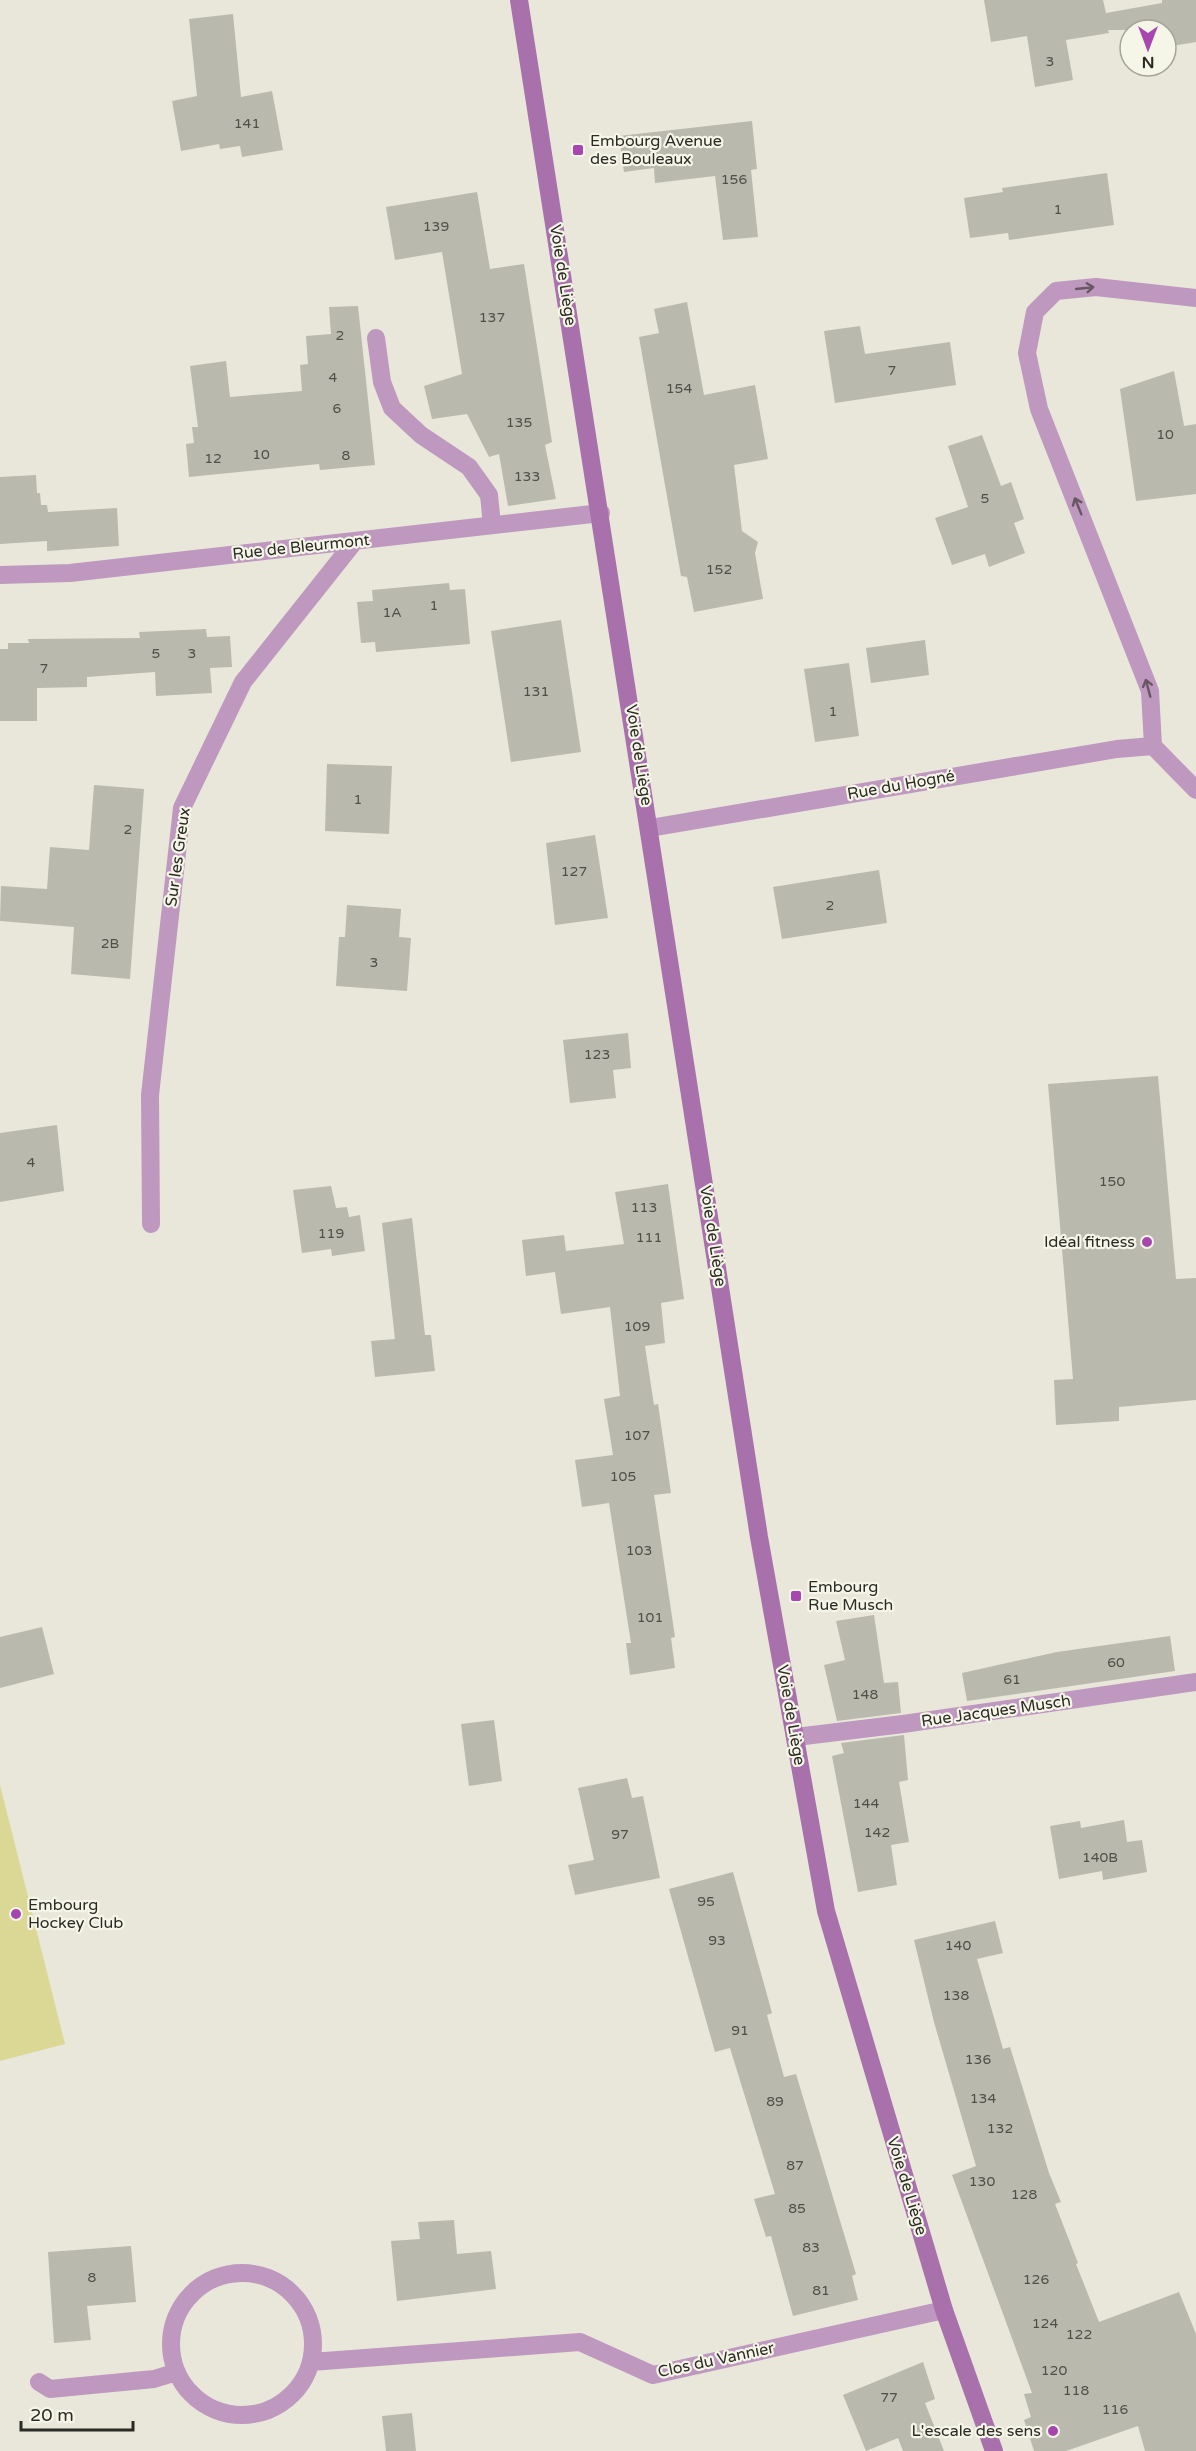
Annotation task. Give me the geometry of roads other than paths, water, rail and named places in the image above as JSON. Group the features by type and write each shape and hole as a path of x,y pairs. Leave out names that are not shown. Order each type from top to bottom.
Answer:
{"street":[{"name":"Voie de Liège","path":"519,0 601,513 759,1537 826,1911 944,2310 994,2451"},
{"path":"1196,297 1096,287 1056,291 1035,312 1026,353 1039,409 1150,691 1153,746 1196,790"},
{"path":"376,338 382,382 392,408 421,435 469,467 489,495 492,525"},
{"name":"Rue de Bleurmont","path":"0,575 70,573 601,513"},
{"name":"Sur les Greux","path":"151,1224 150,1095 182,808 243,682 355,542"},
{"name":"Rue du Hogné","path":"650,828 1117,748 1153,746"},
{"name":"Rue Jacques Musch","path":"796,1737 1196,1682"},
{"path":"245,2273 264,2276 286,2288 298,2300 310,2322 313,2338 311,2362 307,2375 292,2395 280,2405 256,2414 236,2415 212,2409 199,2401 182,2382 177,2372 172,2357 172,2333 177,2315 191,2295 220,2277 245,2273"},
{"name":"Clos du Vannier","path":"311,2362 580,2342 653,2375 944,2310"},
{"path":"39,2382 50,2389 154,2379 177,2372"}],"place":[{"name":"Embourg Avenue des Bouleaux","path":"578,150"},
{"name":"Idéal fitness","path":"1147,1242"},
{"name":"Embourg Rue Musch","path":"796,1596"},
{"name":"Embourg Hockey Club","path":"16,1914"},
{"name":"L'escale des sens","path":"1053,2431"}]}
